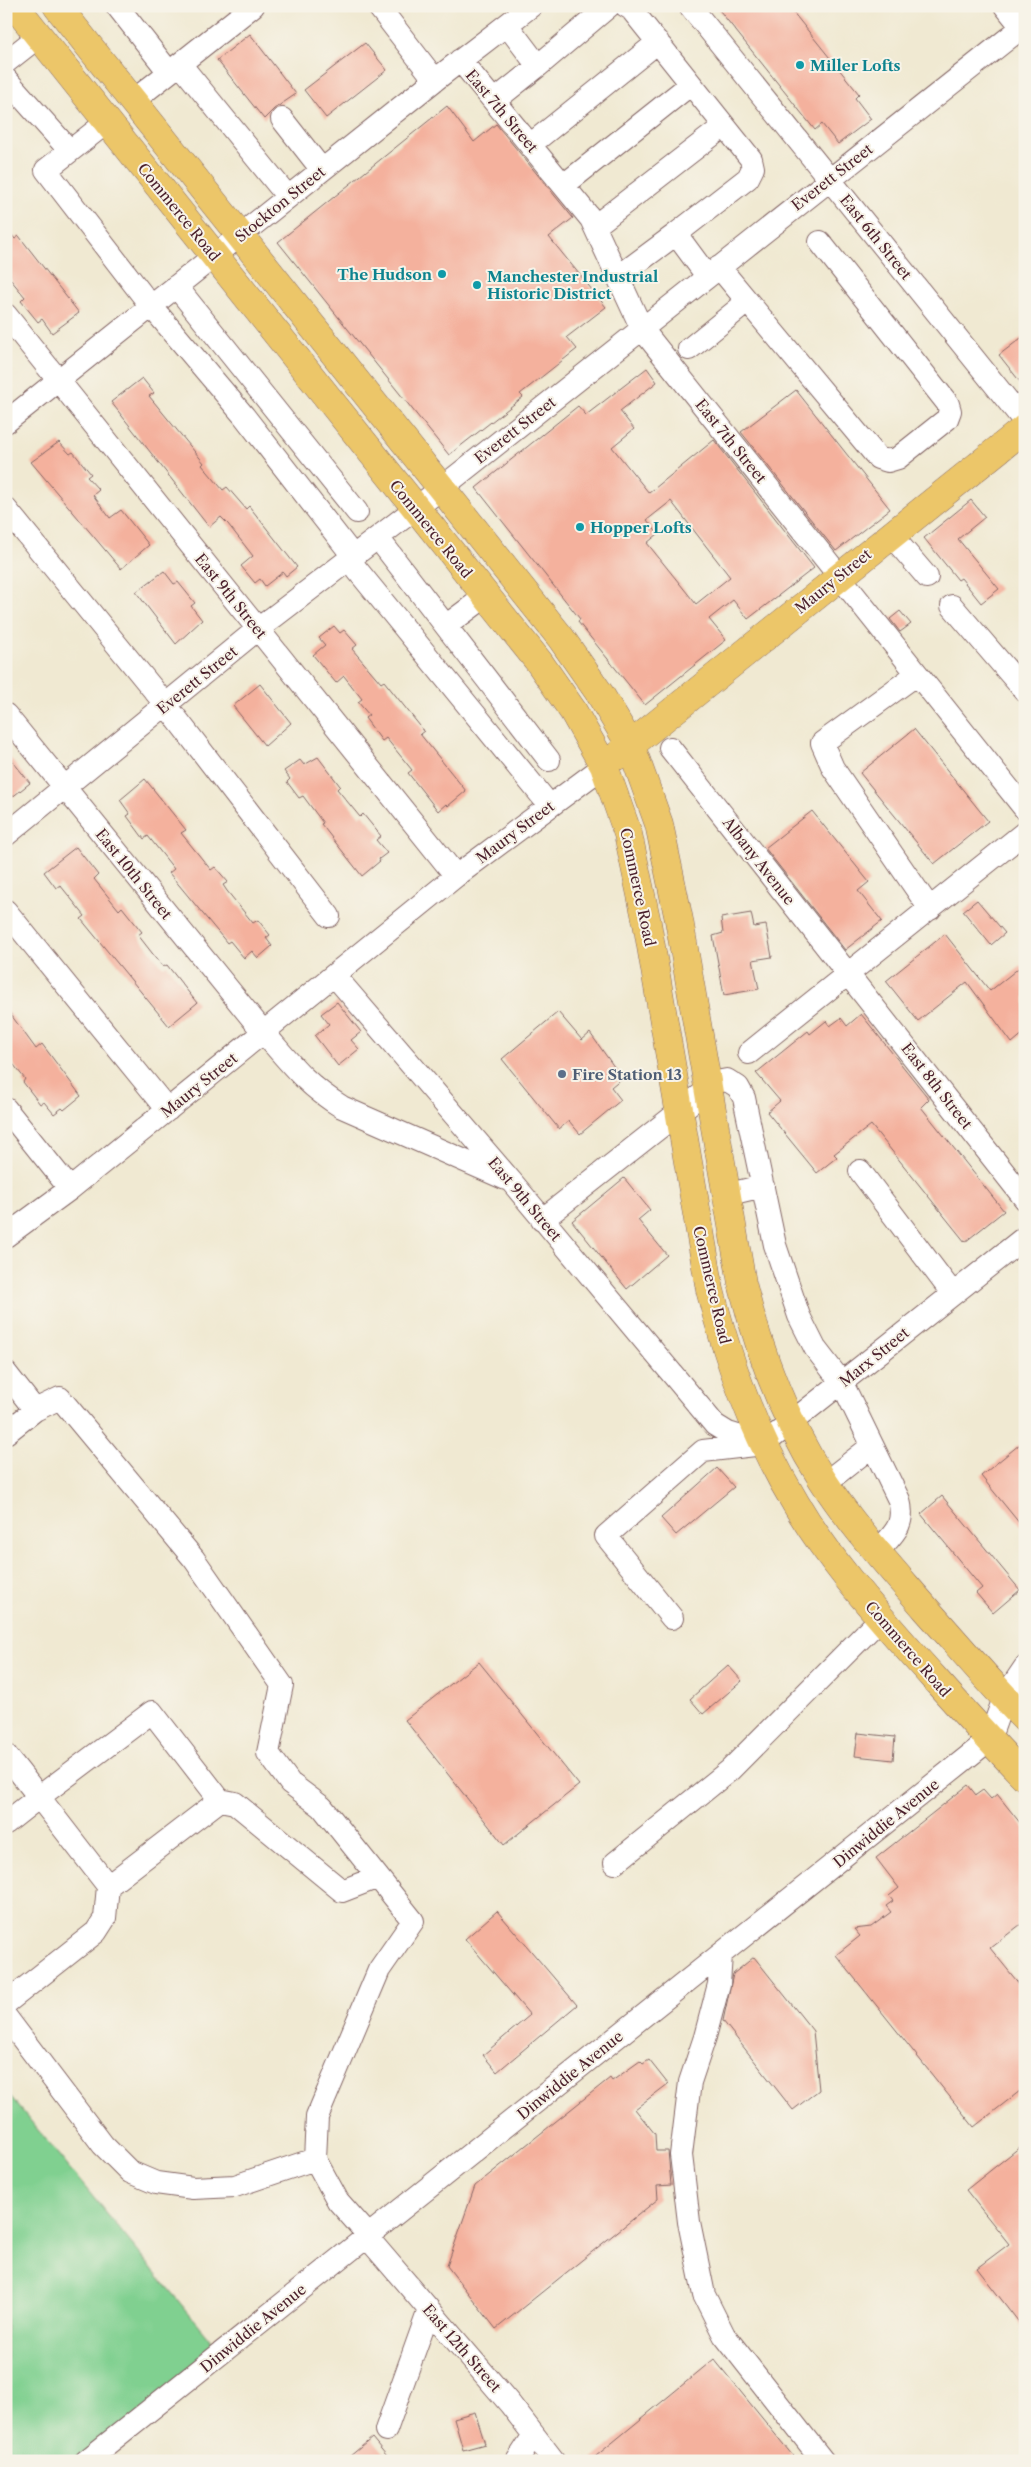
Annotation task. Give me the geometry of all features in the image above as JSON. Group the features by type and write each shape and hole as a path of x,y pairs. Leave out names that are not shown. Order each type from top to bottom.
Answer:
{"main road":[{"name":"Commerce Road","path":"15,6 560,691 604,766 625,825 636,866 698,1227 717,1318 739,1386 764,1444 796,1504 833,1560 881,1618 989,1740 1025,1777"},
{"name":"Commerce Road","path":"57,6 442,488 578,662 631,746 656,816 666,852 725,1195 750,1313 772,1380 791,1423 825,1483 877,1552 1004,1698 1025,1719"},
{"name":"Maury Street","path":"604,766 1025,428"}],"street":[{"path":"117,6 288,197"},
{"path":"132,101 253,6"},
{"path":"378,6 435,80"},
{"name":"Stockton Street","path":"6,422 460,60 531,6"},
{"path":"494,101 609,6"},
{"path":"618,277 748,178 753,168 751,160 658,42 631,9 626,6"},
{"name":"East 6th Street","path":"690,6 1025,422"},
{"path":"1005,6 1024,28"},
{"path":"507,25 538,66"},
{"name":"Everett Street","path":"6,835 258,630 442,488 829,179 1024,28"},
{"path":"6,62 39,36"},
{"path":"530,145 658,42"},
{"name":"East 7th Street","path":"460,60 591,218 642,329 1025,809"},
{"path":"6,79 70,151"},
{"path":"564,185 691,84"},
{"path":"282,119 322,170"},
{"path":"107,122 46,170 151,306 261,437 351,558 550,806"},
{"path":"595,226 724,126"},
{"path":"676,234 713,272 747,302 878,458 888,461 898,458 947,419 950,411 948,404 820,242"},
{"path":"176,286 357,512"},
{"path":"689,349 747,302"},
{"name":"East 9th Street","path":"6,315 456,876"},
{"path":"6,509 166,705 329,916"},
{"path":"891,535 927,577"},
{"path":"378,538 549,760"},
{"path":"446,625 486,596"},
{"path":"952,606 1025,691"},
{"path":"917,674 822,743 833,768 930,909"},
{"name":"East 10th Street","path":"6,715 264,1032 299,1074 317,1092 342,1107 511,1182"},
{"name":"Albany Avenue","path":"670,748 849,974"},
{"name":"Maury Street","path":"6,1236 70,1189 456,876 604,766"},
{"path":"749,1053 1025,832"},
{"path":"6,911 168,1110"},
{"name":"East 8th Street","path":"849,974 1025,1199"},
{"name":"East 9th Street","path":"334,975 715,1425 728,1432 764,1444"},
{"path":"662,1017 694,1012"},
{"path":"542,1220 707,1087 727,1080 738,1087 744,1098 775,1245 799,1316 815,1348 842,1383 902,1512 901,1522 895,1532 877,1552"},
{"path":"6,1109 70,1189"},
{"path":"860,1172 953,1294"},
{"path":"725,1195 763,1186"},
{"name":"Marx Street","path":"764,1444 1025,1237"},
{"path":"6,1373 35,1410"},
{"path":"6,1433 35,1410 60,1398 194,1559 282,1685 268,1754 290,1783 322,1807 413,1921 379,1970 317,2117 315,2159 235,2186 184,2187 156,2183 130,2172 103,2145 6,2017"},
{"path":"672,1618 606,1536 703,1451 764,1444"},
{"path":"825,1483 872,1446"},
{"path":"615,1863 730,1770 881,1618"},
{"path":"989,1740 1004,1698 1025,1668"},
{"path":"6,1823 152,1712 220,1800 235,1804 342,1891 378,1877"},
{"name":"Dinwiddie Avenue","path":"86,2461 989,1740"},
{"path":"6,1755 108,1886 105,1918 96,1932 6,2003"},
{"path":"108,1886 220,1800"},
{"path":"721,1955 719,1984 705,2037 690,2082 680,2155 691,2231 704,2295 724,2335 823,2461"},
{"name":"East 12th Street","path":"315,2159 338,2201 554,2461"},
{"path":"386,2430 429,2310"},
{"path":"517,2461 534,2435"}],"green space":[{"path":"6,2091 222,2354 88,2461 6,2461"}],"building":[{"name":"Miller Lofts","path":"716,6 788,6 859,94 855,98 871,119 838,144 822,124 815,130"},
{"path":"250,34 296,94 274,109 264,119 217,60"},
{"path":"365,43 387,70 326,118 304,90"},
{"name":"The Hudson","path":"447,106 474,142 496,124 573,218 549,237 606,307 567,337 577,349 520,394 523,397 449,455 278,242"},
{"path":"6,228 15,239 19,236 79,313 52,333 42,319 38,322 21,301 25,297 6,274"},
{"path":"1025,335 1025,388 999,355"},
{"path":"647,368 657,382 620,411 634,429 612,447 649,493 714,440 814,568 748,619 733,600 709,619 726,640 645,705 578,622 580,619 476,488 578,406 586,415","holes":["671,501 730,577 696,604 647,543 658,534 647,520"]},
{"path":"142,378 154,393 149,396 204,463 202,465 223,490 227,487 246,509 249,506 297,567 286,576 283,572 265,586 260,579 255,583 241,566 253,556 228,524 221,517 209,527 111,402"},
{"path":"796,390 890,509 836,551 741,432"},
{"path":"59,442 70,454 73,452 91,474 87,477 99,490 93,495 110,518 121,510 149,545 121,569 31,462"},
{"path":"971,500 985,517 958,539 999,589 981,603 961,578 958,580 924,538"},
{"path":"164,571 174,584 178,582 195,603 191,606 202,620 176,644 136,592"},
{"path":"900,611 911,624 900,632 890,619"},
{"path":"334,626 340,633 344,630 357,645 352,649 381,683 384,681 424,731 420,734 466,791 448,806 446,804 438,811 408,773 412,770 386,738 382,741 365,718 369,715 358,702 362,699 344,676 336,683 313,655 325,645 319,638"},
{"path":"260,684 291,723 265,746 233,706"},
{"path":"914,729 988,821 934,864 860,773"},
{"path":"6,753 30,783 6,802"},
{"path":"318,757 340,786 337,789 360,817 363,814 381,836 376,840 387,853 362,876 321,824 323,823 303,796 299,798 287,782 290,779 284,771 300,760 304,765"},
{"path":"145,779 186,830 181,833 211,870 215,867 228,882 223,885 227,891 253,923 258,920 270,935 266,938 272,946 258,958 252,951 244,958 230,941 227,943 169,873 174,869 148,836 144,839 127,816 130,814 120,800"},
{"path":"812,811 869,882 858,891 882,921 845,950 765,848"},
{"path":"76,847 98,875 94,879 119,910 122,907 142,932 138,935 163,967 167,965 197,1003 169,1026 81,919 85,916 60,885 56,888 44,872"},
{"path":"977,900 1005,933 991,945 963,911"},
{"path":"751,913 754,927 766,925 772,957 753,960 759,989 724,995 713,936 723,933 721,918"},
{"path":"945,934 990,991 1025,963 1025,1032 1012,1043 967,982 918,1021 886,981"},
{"path":"337,1002 361,1032 351,1040 359,1049 338,1066 315,1036 329,1024 321,1014"},
{"path":"6,1008 36,1049 42,1044 81,1096 64,1110 62,1108 54,1114 44,1102 40,1104 23,1082 25,1079 6,1055"},
{"name":"Fire Station 13","path":"558,1012 582,1040 590,1033 622,1078 611,1087 621,1100 580,1134 569,1121 559,1129 502,1059"},
{"path":"861,1014 929,1099 921,1107 1004,1211 965,1242 871,1125 834,1154 837,1157 817,1173 767,1112 780,1101 756,1073 808,1031 810,1034 826,1021 830,1026 841,1018 847,1026"},
{"path":"624,1178 650,1210 638,1220 667,1255 627,1289 572,1221"},
{"path":"1025,1440 1025,1530 981,1476"},
{"path":"717,1468 734,1487 676,1535 661,1518"},
{"path":"942,1496 1020,1590 993,1613 976,1593 982,1588 921,1514"},
{"path":"479,1662 579,1785 504,1845 405,1720"},
{"path":"728,1665 742,1681 703,1714 690,1699"},
{"path":"858,1733 895,1737 893,1760 855,1756"},
{"path":"968,1785 976,1795 983,1790 991,1799 997,1794 1025,1829 1025,1921 990,1948 1025,1991 1025,2087 974,2127 836,1955 860,1936 854,1929 871,1927 891,1912 886,1906 893,1901 889,1896 899,1888 876,1858"},
{"path":"497,1911 577,2005 497,2072 483,2055 530,2015 465,1939"},
{"path":"754,1957 813,2031 819,2090 793,2110 723,2021 733,1974"},
{"path":"649,2060 668,2084 635,2109 655,2134 656,2151 668,2151 671,2185 657,2186 658,2199 496,2329 447,2266 475,2186 610,2078 612,2081 640,2061 643,2064"},
{"path":"1025,2143 1025,2330 977,2268 1009,2244 966,2190"},
{"path":"714,2359 797,2461 590,2461"},
{"path":"475,2412 485,2444 463,2450 454,2418"},
{"path":"372,2438 391,2461 344,2461"}],"place":[{"name":"Miller Lofts","path":"800,65"},
{"name":"The Hudson","path":"442,274"},
{"name":"Manchester Industrial Historic District","path":"477,285"},
{"name":"Hopper Lofts","path":"580,527"},
{"name":"Fire Station 13","path":"562,1074"}]}
